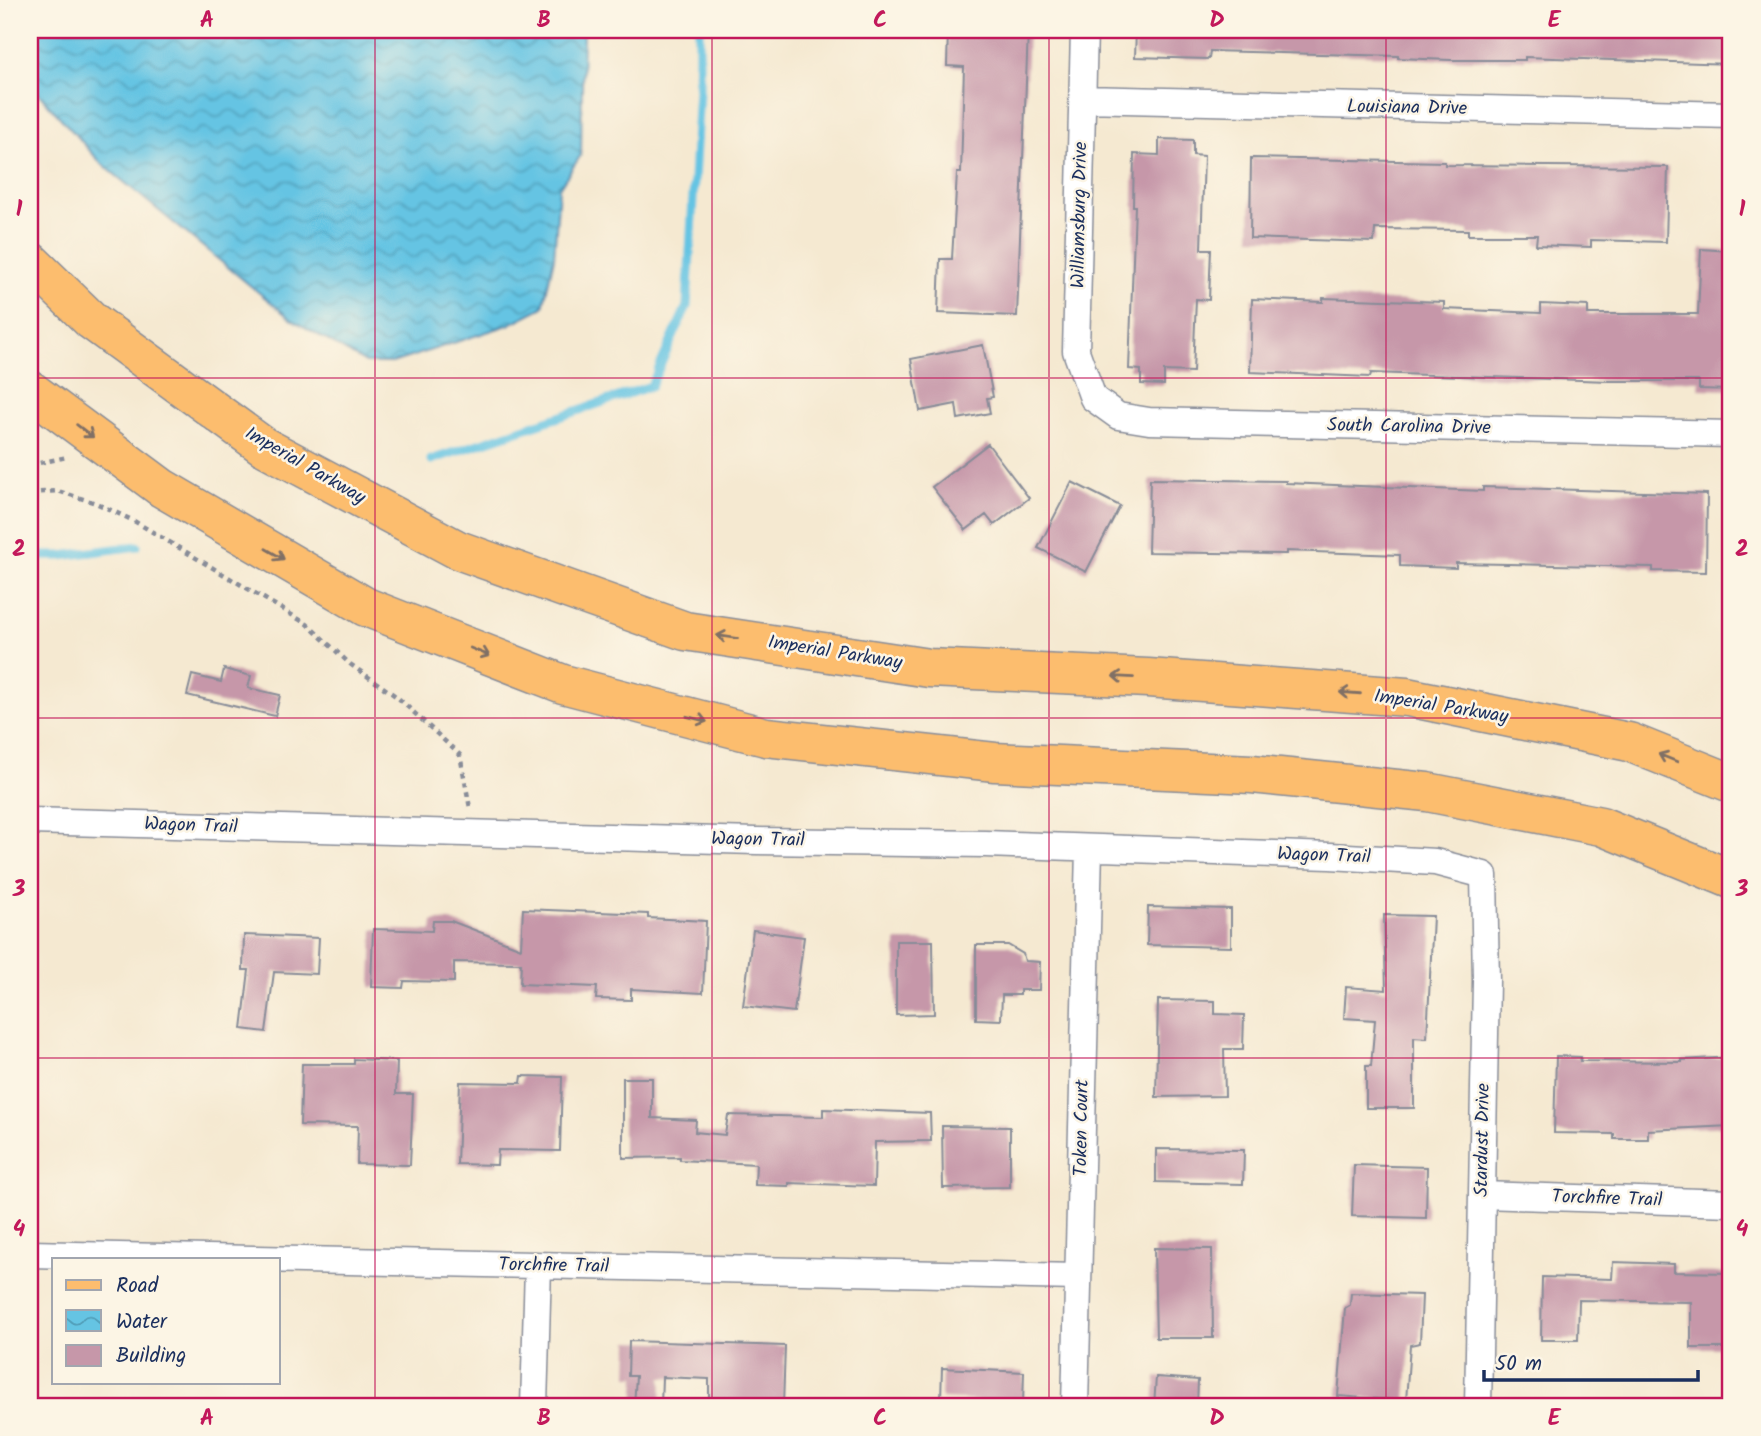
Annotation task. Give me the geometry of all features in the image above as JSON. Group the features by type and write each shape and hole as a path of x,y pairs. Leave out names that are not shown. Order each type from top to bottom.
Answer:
{"main road":[{"name":"Imperial Parkway","path":"30,261 92,321 263,446 458,550 685,631 929,667 1148,678 1408,697 1629,742 1731,783"},
{"path":"30,390 162,488 366,607 563,684 766,737 995,762 1252,774 1427,792 1601,825 1731,879"}],"street":[{"name":"Williamsburg Drive","path":"1084,30 1076,351 1093,398"},
{"name":"Louisiana Drive","path":"1083,99 1731,115"},
{"name":"South Carolina Drive","path":"1093,398 1118,416 1149,421 1731,434"},
{"name":"Wagon Trail","path":"30,821 986,844 1330,856 1435,862 1484,874"},
{"name":"Token Court","path":"1075,1406 1089,849"},
{"name":"Stardust Drive","path":"1478,1406 1486,981 1484,874"},
{"name":"Torchfire Trail","path":"1482,1195 1731,1203"},
{"name":"Torchfire Trail","path":"30,1254 199,1258"},
{"name":"Torchfire Trail","path":"280,1260 1078,1277"},
{"path":"534,1406 538,1266"}],"path":[{"path":"30,465 68,457"},
{"path":"30,493 58,491 96,503 134,521 307,624 350,664 397,697 460,755 475,833"}],"water":[{"path":"30,30 583,30 581,155 559,188 554,258 543,307 508,325 392,363 366,363 291,319 101,163 30,84"}],"building":[{"path":"948,30 1028,30 1017,316 938,313 940,259 952,259 957,173 961,173 964,67 947,66"},
{"path":"1136,30 1731,30 1731,64 1525,57 1525,60 1451,60 1210,51 1209,59 1135,57"},
{"path":"1159,139 1193,140 1193,155 1204,156 1201,249 1211,249 1209,300 1196,299 1193,372 1164,371 1164,385 1141,384 1141,370 1129,369 1135,206 1134,154 1159,155"},
{"path":"1251,158 1445,162 1445,165 1668,167 1666,242 1591,240 1591,247 1536,245 1537,235 1468,235 1468,230 1375,229 1374,242 1250,238"},
{"path":"1701,249 1731,251 1731,390 1699,389 1699,381 1609,381 1371,373 1370,377 1250,372 1252,299 1323,302 1323,298 1444,302 1444,309 1541,313 1541,304 1588,306 1588,314 1698,314"},
{"path":"983,345 993,397 987,398 990,413 958,419 956,404 920,411 911,359"},
{"path":"988,444 1029,498 994,525 986,515 966,530 932,487"},
{"path":"1150,479 1286,481 1483,491 1483,487 1707,494 1706,572 1653,571 1653,567 1456,563 1456,568 1400,566 1400,555 1286,551 1286,554 1148,552"},
{"path":"1072,482 1120,506 1086,572 1038,548"},
{"path":"224,669 251,676 248,688 280,695 275,716 187,695 192,675 221,682"},
{"path":"1148,907 1231,909 1231,947 1147,945"},
{"path":"523,909 648,914 648,918 706,921 703,993 631,989 631,1000 596,999 597,987 520,984 521,963 454,962 454,982 404,981 403,988 371,987 373,929 432,931 433,921 451,921 521,948"},
{"path":"1384,915 1433,916 1427,1038 1414,1037 1414,1108 1366,1108 1366,1066 1371,1066 1375,1020 1344,1018 1346,987 1386,990"},
{"path":"753,930 804,937 794,1012 743,1006"},
{"path":"244,935 319,938 317,974 274,972 266,1032 242,1029 249,970 243,970"},
{"path":"896,941 933,941 934,1014 896,1015"},
{"path":"976,945 1008,945 1023,954 1025,961 1040,962 1039,990 1020,990 1020,995 1002,995 1001,1020 976,1019"},
{"path":"1158,1000 1215,1001 1215,1014 1244,1015 1243,1049 1224,1049 1225,1096 1156,1097"},
{"path":"1556,1056 1581,1057 1580,1061 1682,1062 1731,1057 1731,1126 1648,1130 1648,1139 1614,1139 1614,1134 1554,1133"},
{"path":"354,1059 397,1061 396,1094 413,1094 410,1165 357,1164 358,1126 300,1125 302,1064 354,1064"},
{"path":"522,1076 562,1077 560,1151 498,1150 497,1165 457,1164 460,1082 521,1083"},
{"path":"623,1078 652,1078 652,1118 696,1120 695,1132 725,1135 728,1115 823,1117 823,1109 930,1113 931,1141 875,1142 874,1186 789,1183 789,1186 755,1185 756,1164 680,1160 680,1157 623,1158"},
{"path":"942,1126 1010,1127 1010,1187 943,1188"},
{"path":"1156,1149 1244,1150 1243,1184 1156,1182"},
{"path":"1354,1165 1427,1167 1426,1218 1352,1216"},
{"path":"1154,1248 1212,1249 1213,1338 1156,1338"},
{"path":"1613,1262 1674,1264 1674,1272 1731,1273 1731,1348 1691,1348 1691,1302 1579,1300 1578,1340 1541,1340 1542,1277 1612,1279"},
{"path":"1351,1293 1422,1295 1420,1343 1410,1345 1406,1401 1338,1396 1345,1308 1350,1305"},
{"path":"629,1341 785,1346 783,1406 709,1406 709,1379 662,1377 661,1406 634,1406 636,1376 628,1376"},
{"path":"942,1368 1024,1372 1023,1403 941,1399"},
{"path":"1156,1377 1198,1380 1197,1406 1154,1406"}],"waterway":[{"path":"431,460 651,386 687,306 699,90 699,30"},
{"path":"30,556 60,556 137,546"}]}
